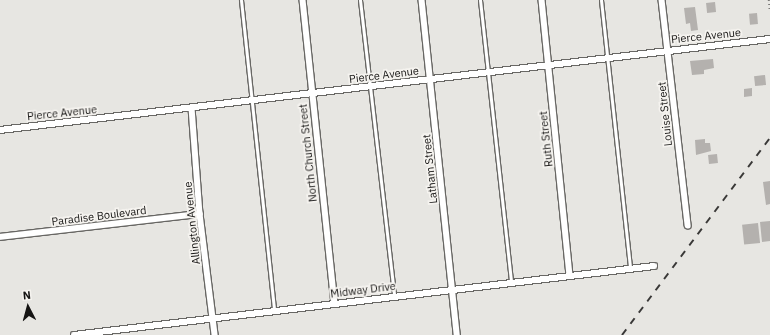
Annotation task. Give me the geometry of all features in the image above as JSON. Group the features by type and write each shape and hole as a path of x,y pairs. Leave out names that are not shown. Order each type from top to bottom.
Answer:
{"street":[{"name":"North Church Street","path":"303,0 335,303"},
{"name":"Latham Street","path":"422,0 457,335"},
{"name":"Ruth Street","path":"542,0 570,276"},
{"name":"Louise Street","path":"662,0 688,226"},
{"name":"Pierce Avenue","path":"0,130 431,79 549,67 668,50 770,39"},
{"name":"Allington Avenue","path":"192,108 200,214 215,335"},
{"name":"Paradise Boulevard","path":"0,237 200,214"},
{"name":"Midway Drive","path":"74,335 654,266"}],"lane":[{"path":"241,0 274,310"},
{"path":"360,0 394,296"},
{"path":"480,0 511,283"},
{"path":"601,0 630,268"}],"path":[{"path":"769,0 770,12"}],"building":[{"path":"715,2 716,12 707,13 706,3"},
{"path":"695,7 698,30 691,31 690,23 686,24 684,8"},
{"path":"757,13 758,24 750,25 749,14"},
{"path":"713,59 714,68 704,70 704,74 692,75 690,61"},
{"path":"765,75 766,85 755,86 754,76"},
{"path":"752,88 752,96 744,97 744,89"},
{"path":"705,139 705,143 710,143 711,151 696,155 695,140"},
{"path":"717,154 718,163 709,164 708,155"},
{"path":"770,181 770,204 766,205 763,182"},
{"path":"770,221 770,241 762,242 760,222"},
{"path":"758,223 760,243 744,245 742,225"}],"railway":[{"path":"622,335 770,138"}]}
